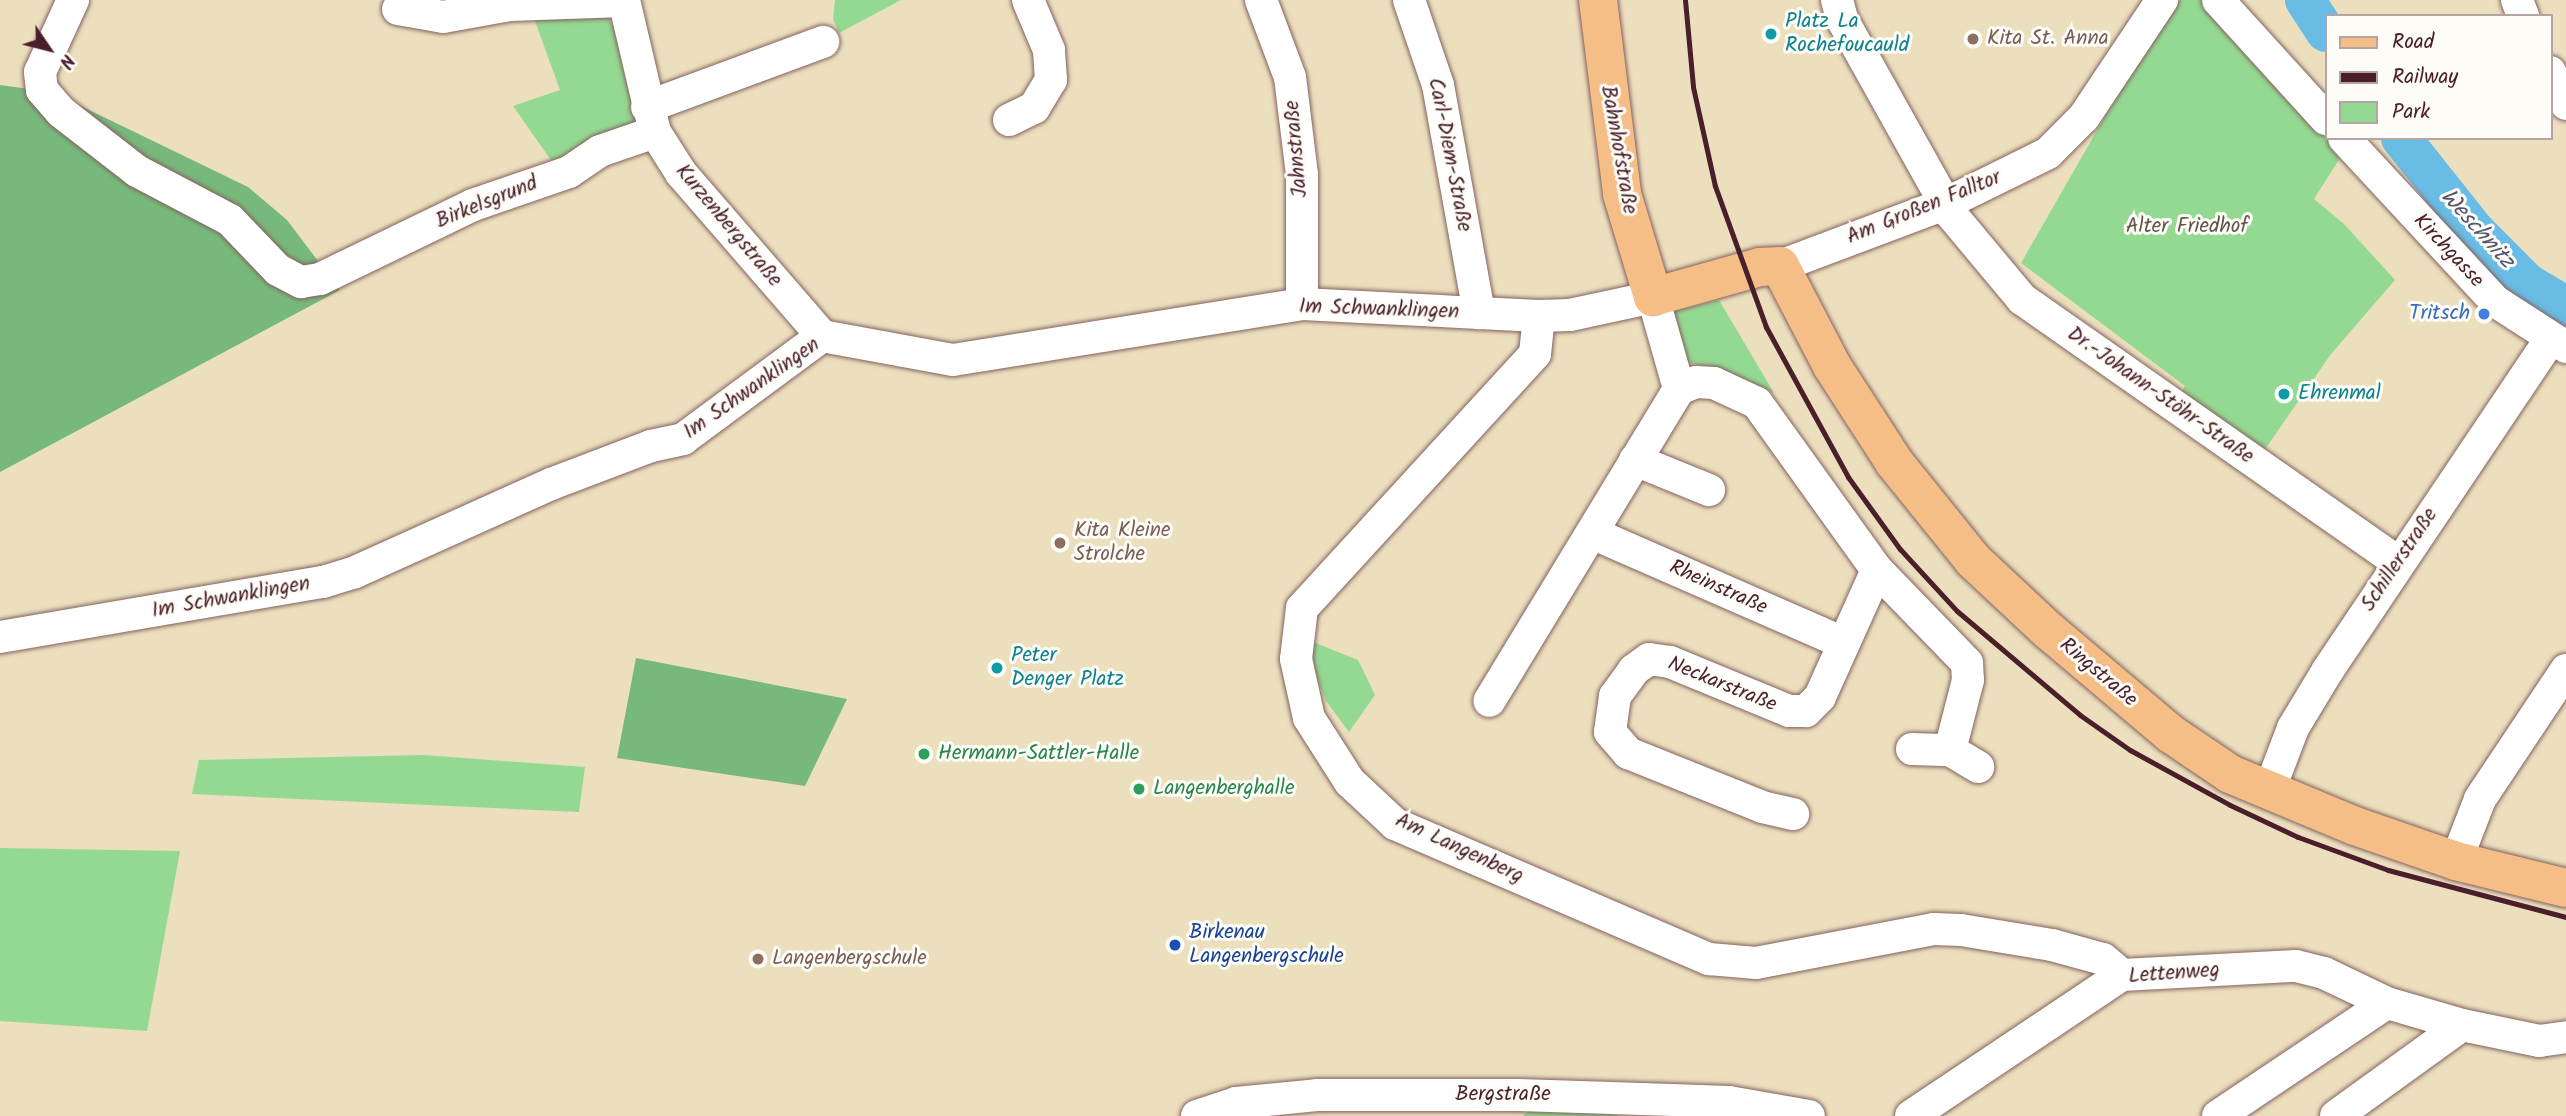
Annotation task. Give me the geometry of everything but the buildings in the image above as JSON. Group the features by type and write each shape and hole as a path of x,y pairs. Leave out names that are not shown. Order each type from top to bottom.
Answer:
{"main road":[{"name":"Bahnhofstraße","path":"1598,0 1622,194 1653,298"},
{"name":"Am Großen Falltor","path":"1653,298 1760,267 1780,266"},
{"name":"Ringstraße","path":"1780,266 1832,366 1894,463 1973,560 2049,631 2171,734 2230,774 2269,791 2456,861 2566,888"}],"street":[{"name":"Birkelsgrund","path":"73,0 52,40 39,79 42,90 61,112 137,171 230,220 278,270 301,282 320,279 473,205 569,172 651,120"},
{"path":"398,9 443,17 510,5 624,0"},
{"name":"Kurzenbergstraße","path":"624,0 651,120 681,173 822,337"},
{"path":"1009,120 1034,108 1051,80 1049,50 1028,0"},
{"name":"Jahnstraße","path":"1261,0 1290,77 1302,175 1302,304"},
{"name":"Carl-Diem-Straße","path":"1409,0 1438,85 1479,313"},
{"name":"Am Großen Falltor","path":"1780,266 1945,204 2033,163 2062,142 2084,117 2162,0"},
{"path":"2218,0 2324,117"},
{"name":"Dr.-Johann-Stöhr-Straße","path":"1840,9 1945,204 2022,299 2398,562"},
{"path":"651,120 824,42"},
{"path":"2552,76 2566,104"},
{"name":"Kirchgasse","path":"2346,140 2495,301 2558,343"},
{"path":"1653,298 1679,389"},
{"name":"Im Schwanklingen","path":"0,637 323,582 355,572 551,484 651,446 683,439 822,337 953,360 1302,304 1539,316 1570,315 1653,298"},
{"name":"Am Langenberg","path":"1539,316 1535,354 1302,608 1296,659 1309,718 1350,782 1395,824 1709,959 1756,963 1934,929 1961,930 2052,944 2103,959 2122,975"},
{"name":"Schillerstraße","path":"2269,791 2293,728 2398,562 2558,343"},
{"path":"1489,701 1679,389 1696,382 1714,383 1757,403 1877,570 1967,663 1968,680 1950,750"},
{"path":"1635,460 1709,490"},
{"name":"Rheinstraße","path":"1592,533 1844,643"},
{"name":"Neckarstraße","path":"1793,814 1762,807 1628,753 1609,732 1610,712 1620,688 1650,659 1670,662 1789,711 1806,711 1820,697 1877,570"},
{"path":"2456,861 2480,799 2566,670"},
{"path":"1912,749 1950,750 1978,767"},
{"name":"Lettenweg","path":"1911,1116 2122,975 2296,966 2324,973 2387,1003 2462,1025 2539,1041 2566,1037"},
{"path":"2218,1116 2387,1003"},
{"path":"2336,1116 2462,1025"},
{"name":"Bergstraße","path":"1197,1116 1236,1103 1317,1095 1479,1095 1729,1101 1810,1116"}],"green space":[{"path":"835,0 901,0 839,33 833,19"},
{"name":"Alter Friedhof","path":"2172,0 2206,0 2324,130 2324,140 2329,140 2344,152 2314,199 2344,224 2395,280 2331,354 2259,458 2176,401 2185,386 2021,263"},
{"path":"531,10 607,16 616,30 641,126 558,170 513,106 560,90"},
{"path":"0,85 52,92 248,187 287,220 340,290 0,472"},
{"path":"1719,300 1774,393 1683,360 1668,313"},
{"path":"1313,642 1358,660 1375,695 1349,732 1326,701 1306,652"},
{"path":"636,658 847,699 805,786 617,758"},
{"path":"424,755 585,767 579,812 192,794 199,760"},
{"path":"0,848 180,851 147,1031 0,1021"},
{"path":"1617,1109 1618,1116 1523,1116 1529,1110"}],"waterway":[{"name":"Weschnitz","path":"2305,0 2324,29"},
{"name":"Weschnitz","path":"2403,140 2475,231 2528,284 2566,306"}],"railway":[{"path":"1685,0 1693,87 1715,186 1766,327 1848,477 1900,549 1957,611 2080,715 2130,750 2230,805 2298,837 2388,870 2566,917"}],"place":[{"name":"Platz La Rochefoucauld","path":"1771,34"},
{"name":"Kita St. Anna","path":"1973,39"},
{"name":"Tritsch","path":"2484,314"},
{"name":"Ehrenmal","path":"2284,394"},
{"name":"Kita Kleine Strolche","path":"1060,543"},
{"name":"Peter Denger Platz","path":"997,668"},
{"name":"Hermann-Sattler-Halle","path":"924,754"},
{"name":"Langenberghalle","path":"1139,789"},
{"name":"Birkenau Langenbergschule","path":"1175,945"},
{"name":"Langenbergschule","path":"758,959"}]}
